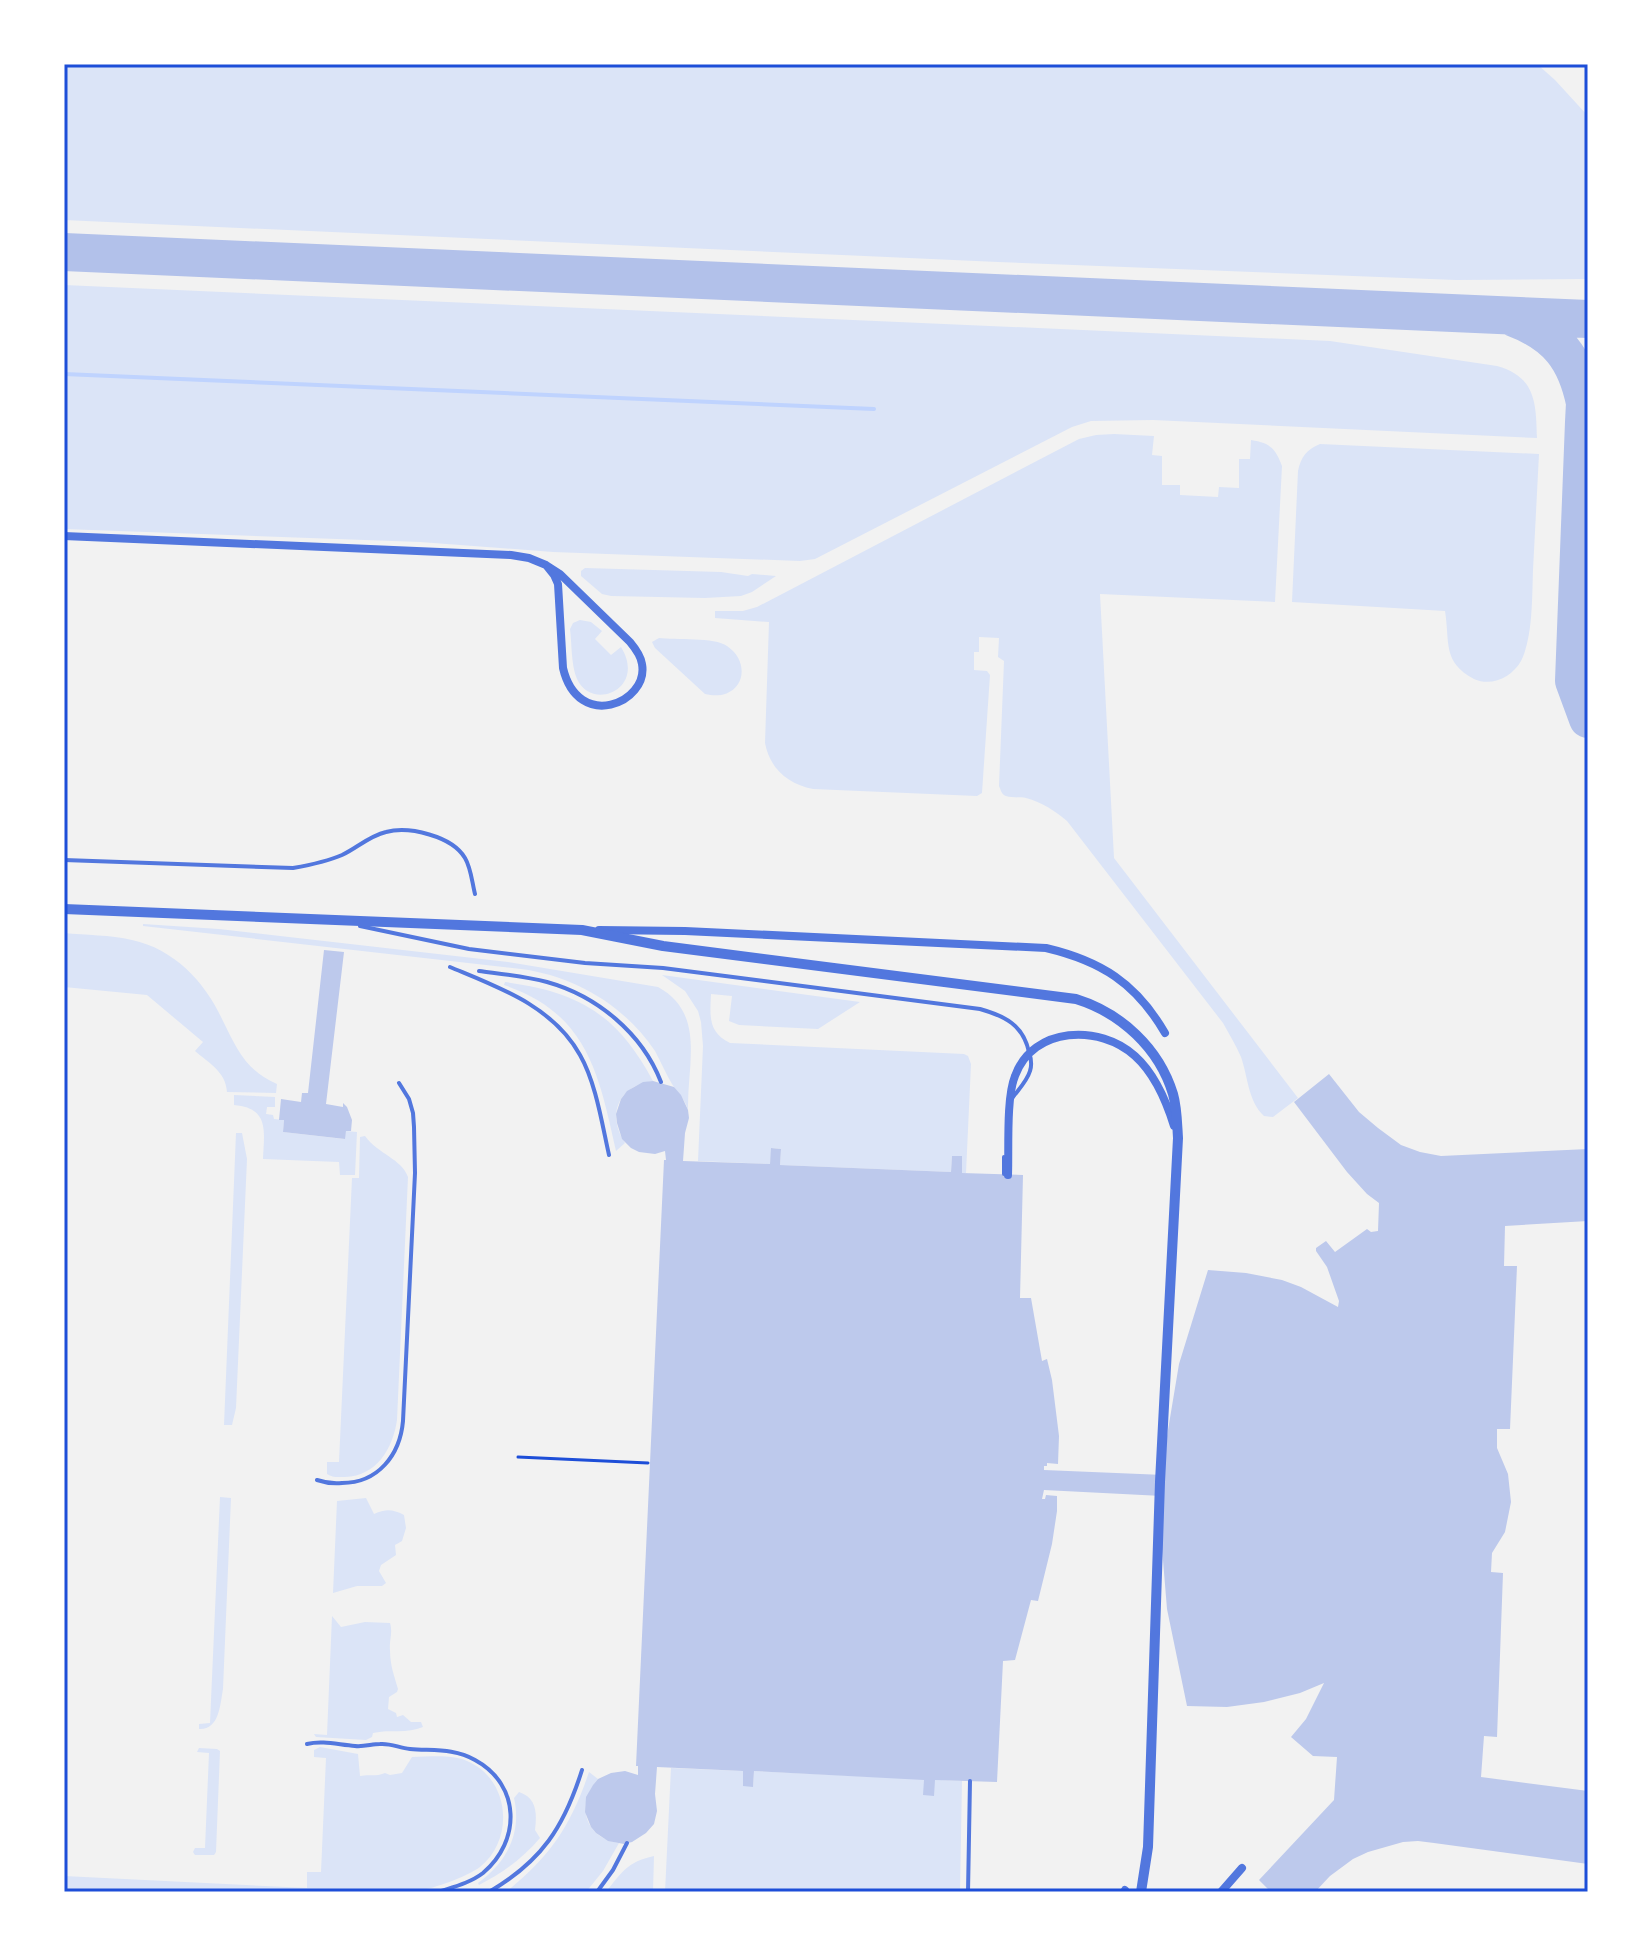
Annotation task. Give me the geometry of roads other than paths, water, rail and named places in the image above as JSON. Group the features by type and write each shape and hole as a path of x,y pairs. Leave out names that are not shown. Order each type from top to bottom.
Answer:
{"street":[{"path":"64,536 529,558 546,565 560,574 630,642 642,664 642,676 620,702 609,706 584,702 566,681 558,584 546,565"},
{"path":"64,909 582,930 685,931 1046,948 1071,954 1115,975 1139,996 1165,1033"},
{"path":"582,930 663,946 1087,1003 1114,1015 1126,1025 1147,1047 1165,1074 1173,1094 1178,1138 1160,1482 1148,1847 1141,1892"},
{"path":"1006,1175 1014,1077 1032,1051 1057,1037 1076,1034 1097,1036 1116,1043 1135,1057 1151,1075 1163,1097 1178,1138"},
{"path":"1221,1892 1242,1868"}],"lane":[{"path":"64,860 293,868 324,862 344,854 372,836 389,831 414,831 446,840 464,856 475,894"},
{"path":"329,919 469,949 585,963 663,968 966,1006 992,1012 1014,1023 1021,1031 1031,1059 1031,1070 1014,1096 1006,1117 1006,1175"},
{"path":"450,967 528,1003 544,1014 573,1044 586,1067 609,1155"},
{"path":"479,971 564,987 593,1002 607,1011 637,1041 661,1082"},
{"path":"317,1480 326,1483 364,1480 386,1464 400,1440 415,1167 413,1113 399,1083"},
{"path":"307,1744 316,1742 360,1747 393,1744 408,1749 445,1749 472,1758 492,1772 504,1790 510,1810 507,1842 490,1866 475,1878 438,1892"},
{"path":"489,1892 529,1863 552,1838 568,1810 582,1770"},
{"path":"968,1892 970,1781"},
{"path":"597,1892 627,1843"}],"waterway":[{"path":"64,374 874,409"}]}
